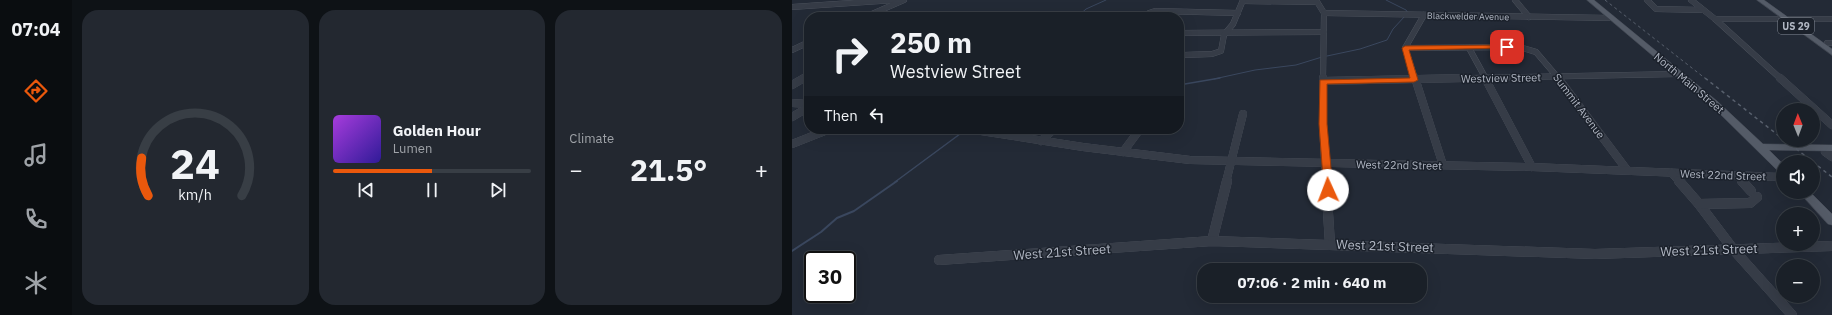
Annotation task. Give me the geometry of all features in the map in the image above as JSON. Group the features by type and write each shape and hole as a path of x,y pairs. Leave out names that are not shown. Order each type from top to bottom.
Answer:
{"main road":[{"name":"North Main Street","path":"1590,0 1726,114 1764,149 1776,162"},
{"name":"US 29","path":"1760,0 1830,44"},
{"name":"US 29","path":"1766,0 1832,53"},
{"path":"1764,149 1830,152"},
{"path":"1811,199 1832,221"}],"street":[{"path":"792,7 895,0"},
{"path":"876,12 904,0"},
{"path":"1515,0 1529,17"},
{"path":"1647,0 1656,9 1703,10"},
{"path":"1691,0 1832,124"},
{"path":"1184,55 1218,53 1221,51 1224,35 1227,33 1243,1 1316,1 1324,13 1323,124 1327,163 1330,244"},
{"path":"1184,12 1238,13"},
{"name":"Blackwelder Avenue","path":"1324,13 1611,18"},
{"path":"1424,15 1405,48 1414,80 1443,165"},
{"path":"1714,19 1832,19"},
{"path":"1184,33 1324,32"},
{"path":"792,50 804,44"},
{"name":"Summit Avenue","path":"1405,48 1519,47 1532,49 1557,77 1627,170"},
{"path":"1469,48 1532,167"},
{"path":"792,50 804,50"},
{"name":"Westview Street","path":"1323,81 1678,74"},
{"path":"792,85 804,78"},
{"path":"792,103 804,104"},
{"path":"792,117 804,109"},
{"path":"1212,241 1242,114"},
{"path":"792,144 817,134"},
{"name":"West 22nd Street","path":"998,134 1041,141 1190,160 1532,167 1776,177"},
{"path":"1041,141 1049,134"},
{"path":"1123,152 1136,134"},
{"path":"1672,173 1699,204 1733,249 1792,315"},
{"path":"1699,204 1750,203 1754,194 1737,175"},
{"name":"West 21st Street","path":"939,260 1212,241 1595,254 1832,246"}],"waterway":[{"path":"1083,12 1106,0"},
{"path":"1386,0 1406,10 1408,13"},
{"path":"1327,56 1360,49 1387,40 1393,29 1405,16"},
{"path":"1214,79 1255,70 1296,65 1322,57"},
{"path":"1184,84 1220,78"},
{"path":"895,182 960,134"},
{"path":"792,251 821,232 837,218 854,211 897,181"}],"railway":[{"path":"1605,0 1706,79"},
{"path":"1705,78 1776,134"},
{"path":"1794,147 1832,177"}],"route":[{"path":"1328,190 1323,124 1323,81 1414,80 1405,48 1507,47"}]}
